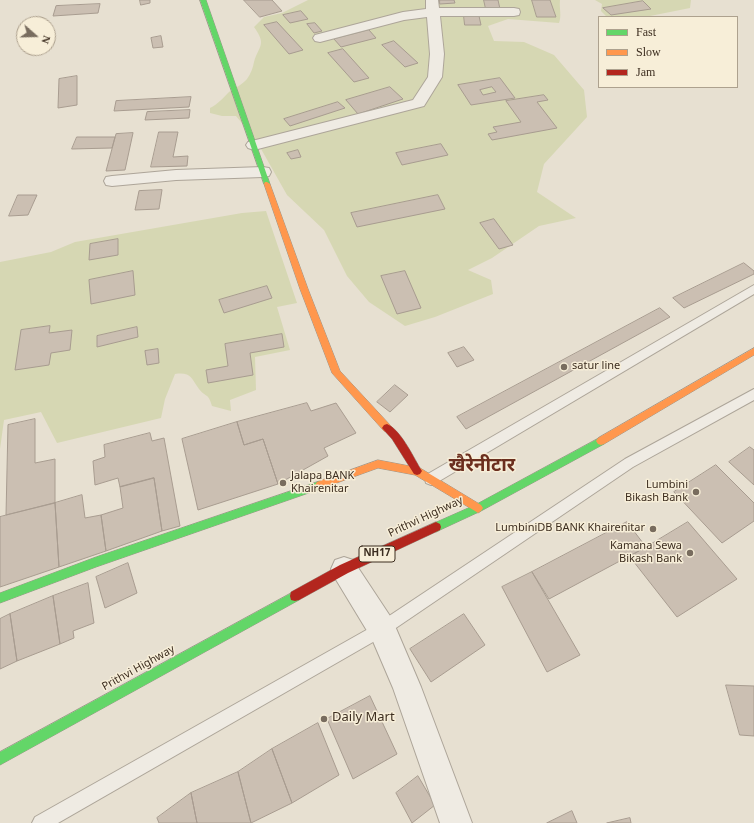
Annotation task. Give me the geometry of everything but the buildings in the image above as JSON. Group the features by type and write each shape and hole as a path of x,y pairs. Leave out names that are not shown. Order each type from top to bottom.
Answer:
{"main road":[{"path":"203,0 304,289 336,373 395,436 417,471"},
{"name":"Prithvi Highway","path":"0,759 344,570 478,508 609,436 754,351"},
{"path":"0,598 96,562 281,500 378,464 417,471 478,508"}],"street":[{"path":"254,145 419,102 435,77 437,54 433,6"},
{"path":"320,38 403,16 433,6 514,12"},
{"path":"112,182 176,175 263,172"},
{"path":"344,570 382,629 407,687 456,823"}],"lane":[{"path":"431,479 754,289"},
{"path":"41,823 382,629 629,463 754,394"}],"green space":[{"path":"308,0 560,0 559,23 508,19 488,26 494,41 524,42 554,55 584,90 587,117 544,164 537,192 576,218 539,226 492,258 468,270 491,280 493,294 435,317 405,326 369,302 347,276 324,230 287,195 256,140 236,116 222,116 210,113 210,108 218,103 229,92 243,83 250,75 261,45 260,38 254,27 264,17 282,13"},
{"path":"595,0 691,0 690,8 650,16 606,16 601,11 602,4"},
{"path":"266,211 297,303 277,307 290,350 255,357 256,390 230,400 231,411 212,406 208,397 201,392 188,375 175,374 165,399 161,418 57,443 41,412 4,420 0,449 0,262 51,252 75,242 242,213"}],"traffic: fast":[{"path":"203,0 267,184"},
{"path":"436,527 478,508 601,441"},
{"path":"0,598 96,562 320,485"},
{"path":"0,759 295,596"}],"traffic: slow":[{"path":"267,184 304,289 336,373 387,428"},
{"path":"601,441 754,351"},
{"path":"320,485 378,464 417,471 478,508"}],"traffic: jam":[{"path":"387,428 395,436 417,471"},
{"path":"295,596 344,569 436,527"}],"place":[{"name":"satur line","path":"564,367"},
{"name":"Jalapa BANK Khairenitar","path":"283,483"},
{"name":"Lumbini Bikash Bank","path":"696,492"},
{"name":"LumbiniDB BANK Khairenitar","path":"653,529"},
{"name":"Kamana Sewa Bikash Bank","path":"690,553"},
{"name":"Daily Mart","path":"324,719"}],"district":[{"name":"खैरेनीटार","path":"482,467"}]}
